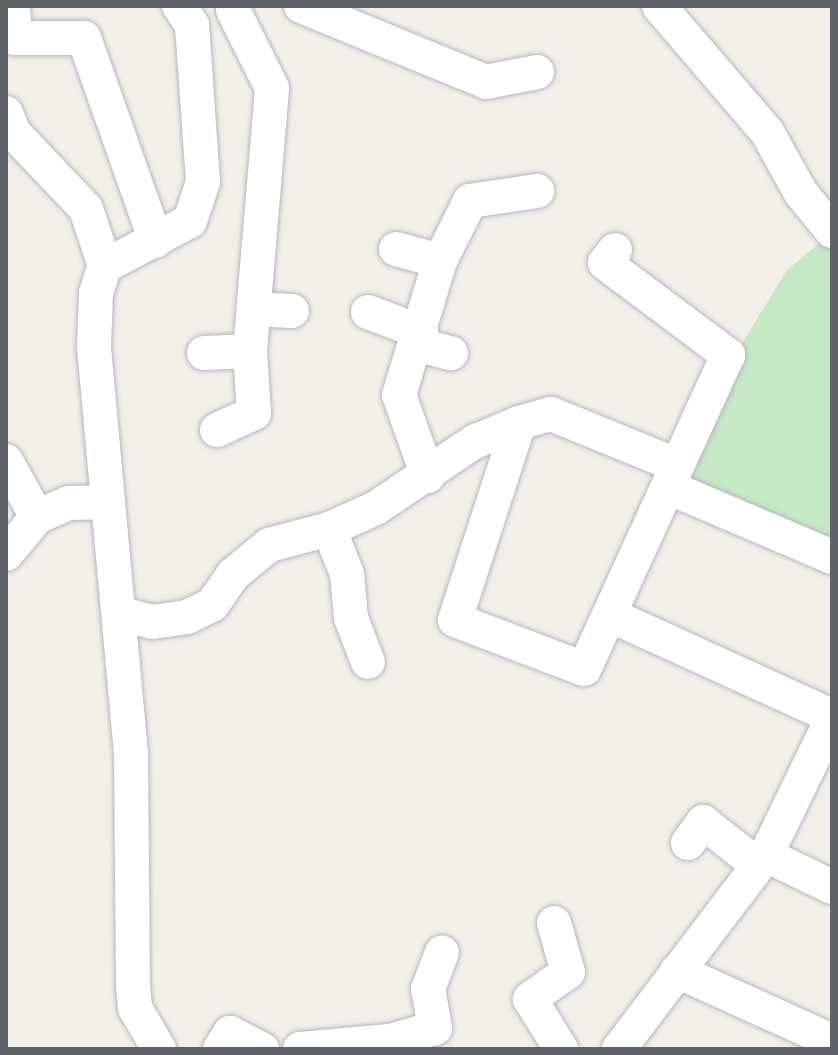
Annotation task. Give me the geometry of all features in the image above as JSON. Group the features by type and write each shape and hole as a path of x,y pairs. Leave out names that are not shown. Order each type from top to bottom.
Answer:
{"street":[{"path":"301,6 486,82 537,72"},
{"path":"659,6 767,132 801,193 831,228"},
{"path":"105,266 190,221 203,182 185,15 238,8 272,88 250,351 254,413 217,430"},
{"path":"11,29 84,38 156,241"},
{"path":"6,113 14,133 86,209 105,266 96,293 94,347 121,614 135,826 133,984 135,1008 159,1049"},
{"path":"428,476 399,395 420,338 440,261 470,201 537,191"},
{"path":"396,249 440,261"},
{"path":"519,423 455,620 584,669 728,355 605,263 615,250"},
{"path":"254,309 292,311"},
{"path":"368,312 451,353"},
{"path":"204,353 250,351"},
{"path":"121,614 152,622 187,617 212,605 234,574 269,545 329,529 428,476 474,442 519,423 551,414 832,557"},
{"path":"6,461 37,517"},
{"path":"6,554 37,517 69,503 108,502"},
{"path":"329,529 347,574 351,618 368,662"},
{"path":"610,615 832,717 761,859 619,1049"},
{"path":"702,822 761,859 832,887"},
{"path":"554,923 568,972 530,999 561,1049"},
{"path":"300,1049 390,1041 435,1028 428,989 442,953"},
{"path":"677,971 832,1041"},
{"path":"220,1049 230,1033 262,1049"}],"green space":[{"path":"824,239 832,245 832,541 684,485 741,345 787,270"}]}
